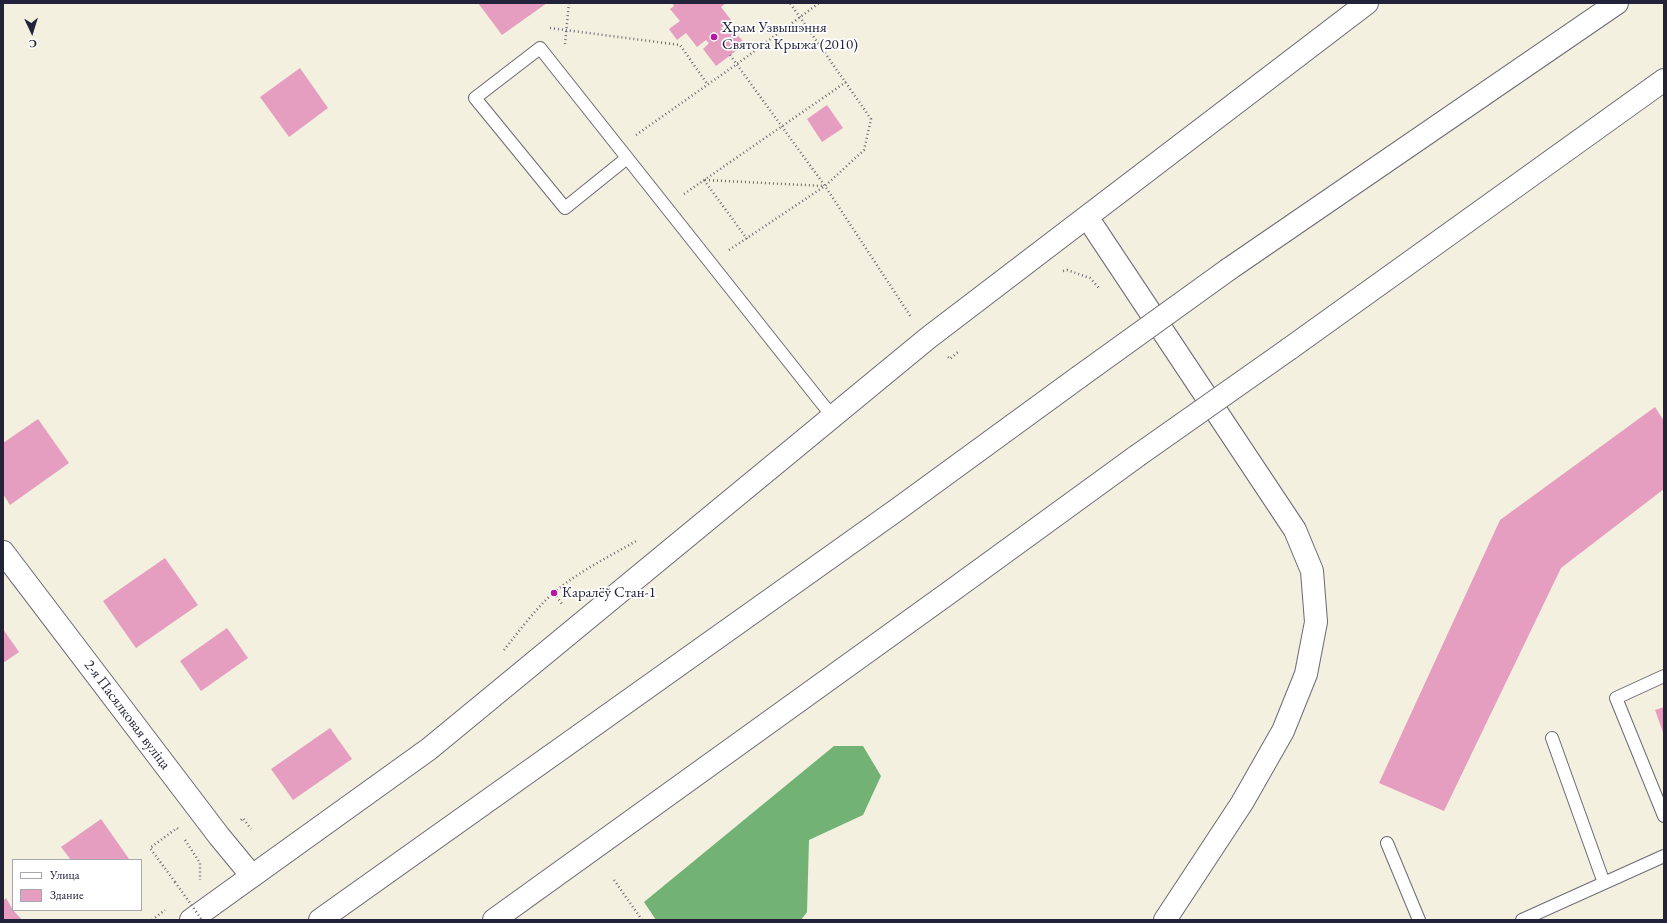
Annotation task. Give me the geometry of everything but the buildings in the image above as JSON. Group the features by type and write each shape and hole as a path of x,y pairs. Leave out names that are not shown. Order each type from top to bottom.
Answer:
{"main road":[{"path":"191,920 429,749 928,338 1367,3"},
{"path":"320,920 898,509 1229,269 1617,3"},
{"path":"494,920 1137,456 1664,80"},
{"path":"1087,217 1296,530 1312,571 1316,622 1306,674 1283,731 1242,803 1165,920"},
{"name":"2-я Пасялковая вуліца","path":"3,552 219,836 252,876"}],"lane":[{"path":"627,158 565,208 475,98 540,48 833,417"},
{"path":"1664,676 1616,698 1664,816"},
{"path":"1552,738 1604,883"},
{"path":"1387,843 1419,920"},
{"path":"1522,920 1664,856"}],"path":[{"path":"565,51 569,3"},
{"path":"725,254 825,186 864,150 872,119 790,3"},
{"path":"632,137 708,85 819,3"},
{"path":"544,27 680,45 708,85"},
{"path":"730,55 825,186 914,323"},
{"path":"683,195 846,82"},
{"path":"704,180 825,186"},
{"path":"704,180 747,238"},
{"path":"1061,272 1068,270 1090,278 1100,288"},
{"path":"944,353 950,359 961,349"},
{"path":"199,882 201,877 200,864 177,828 150,848 202,920"},
{"path":"614,880 642,920"},
{"path":"184,897 190,892"},
{"path":"152,920 171,906"}],"green space":[{"path":"834,746 863,746 881,776 863,815 809,840 807,912 801,920 656,920 644,902"}],"place":[{"name":"Храм Узвышэння Святога Крыжа (2010)","path":"714,37"},
{"name":"Каралёў Стан-1","path":"554,593"}]}
